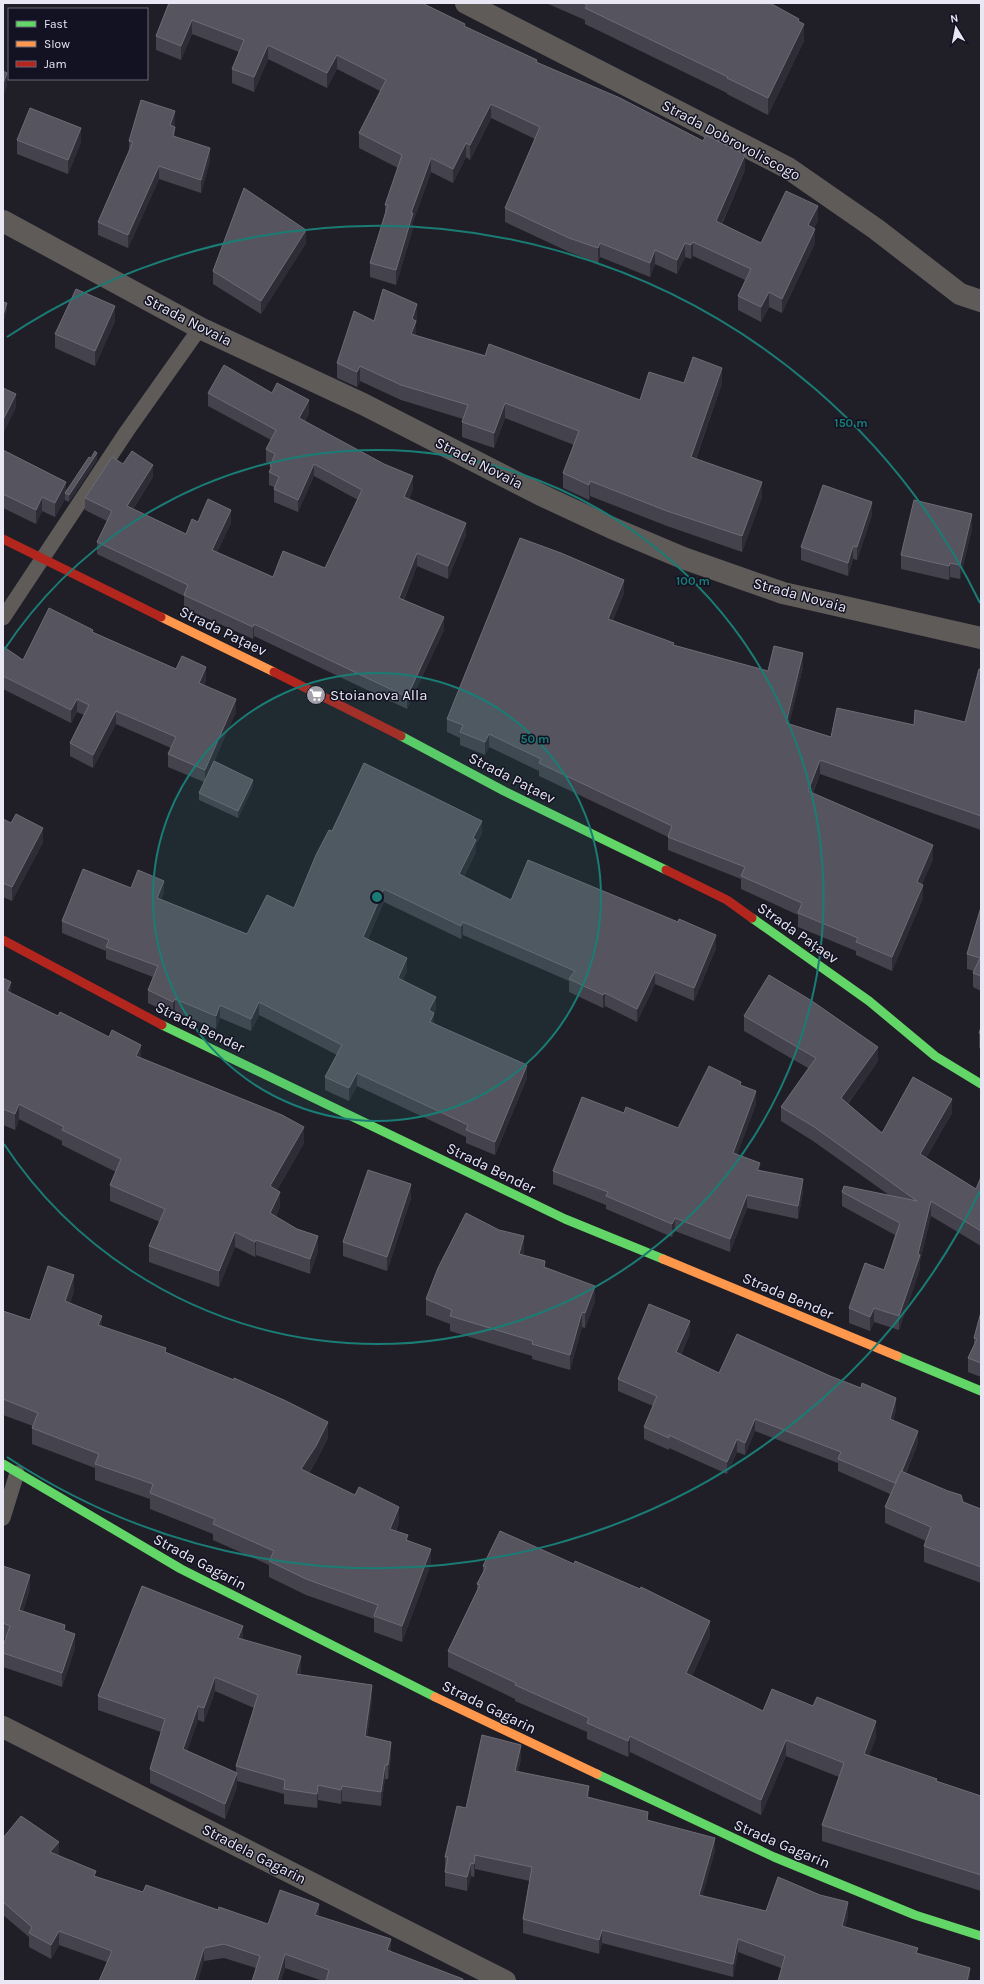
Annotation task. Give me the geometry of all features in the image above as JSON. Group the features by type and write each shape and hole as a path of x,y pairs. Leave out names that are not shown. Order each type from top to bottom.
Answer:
{"street":[{"name":"Strada Dobrovoliscogo","path":"466,3 788,168 876,229 960,294 981,301"},
{"name":"Strada Novaia","path":"3,221 200,328 363,404 541,495 612,528 683,558 783,594 981,638"},
{"name":"Strada Pațaev","path":"3,539 386,727 504,791 727,900 869,1001 935,1056 981,1084"},
{"name":"Strada Bender","path":"3,940 162,1025 565,1219 981,1391"},
{"name":"Strada Gagarin","path":"3,1464 181,1569 498,1728 774,1857 915,1915 981,1936"},
{"name":"Stradela Gagarin","path":"3,1727 505,1981"}],"lane":[{"path":"3,618 42,557 200,328"},
{"path":"3,1518 17,1473"}],"building":[{"path":"169,3 422,3 465,24 464,26 537,60 536,62 620,98 703,141 706,135 745,155 716,221 761,243 786,191 818,206 808,225 815,229 782,299 769,292 761,307 738,296 751,269 693,242 691,245 685,243 677,260 655,250 650,263 600,243 598,248 569,238 505,208 540,127 491,104 470,145 466,143 453,169 431,158 411,213 413,213 396,270 370,263 388,205 385,205 402,155 359,133 386,80 337,55 327,73 268,45 254,77 232,69 244,40 192,20 181,46 156,36"},
{"path":"583,3 770,3 799,19 798,21 804,24 768,98 585,8 587,5"},
{"path":"3,71 7,73 3,84"},
{"path":"141,100 175,111 170,125 175,127 173,136 210,148 201,180 159,166 128,235 98,222 133,142 129,141"},
{"path":"30,108 81,128 68,160 17,140"},
{"path":"244,188 306,230 261,301 213,271"},
{"path":"76,289 115,306 95,351 55,334"},
{"path":"383,289 417,304 412,319 416,321 411,334 485,356 489,344 640,400 649,372 684,383 693,357 722,368 691,457 762,482 742,536 667,511 590,481 589,485 563,473 579,431 505,403 494,433 462,422 468,405 401,385 360,366 357,372 337,363 354,311 374,321"},
{"path":"3,302 7,303 3,315"},
{"path":"224,365 272,393 277,383 309,400 299,418 384,464 413,476 404,497 466,523 448,566 417,553 399,598 444,617 407,697 254,624 253,627 184,595 188,585 97,542 112,511 85,498 112,457 123,464 132,451 153,465 127,506 186,534 192,519 198,522 208,499 231,510 212,550 273,577 283,551 325,568 362,490 314,464 298,500 274,489 279,477 269,472 272,467 270,466 275,454 266,449 276,430 208,393"},
{"path":"3,388 16,394 3,420"},
{"path":"3,450 66,482 55,503 42,497 36,510 3,494"},
{"path":"95,451 97,453 69,495 65,493 89,457 91,458"},
{"path":"823,485 872,502 857,547 853,546 848,563 801,547"},
{"path":"914,500 972,514 960,565 950,563 949,566 901,555"},
{"path":"520,538 561,553 624,580 608,619 674,643 673,645 768,671 774,646 803,653 786,723 831,737 837,708 914,725 915,710 965,722 979,669 981,669 981,816 820,760 808,791 933,845 917,882 923,885 892,957 856,942 858,938 798,913 802,903 741,876 745,867 668,837 672,826 539,763 541,759 489,734 485,742 460,732 463,725 447,719"},
{"path":"49,608 93,630 92,632 176,669 182,656 206,667 199,683 236,699 205,770 168,754 176,737 116,711 93,755 70,743 89,705 77,699 71,710 3,676 4,647 23,660"},
{"path":"214,761 253,780 238,811 199,793"},
{"path":"364,763 482,821 473,838 476,840 459,874 511,900 528,860 678,922 679,919 716,935 694,988 655,972 637,1009 605,993 603,995 569,979 575,971 463,922 461,926 384,889 363,937 407,958 398,978 436,997 429,1010 434,1013 430,1022 527,1065 495,1142 466,1130 468,1125 357,1073 349,1088 325,1077 342,1045 259,1002 251,1019 220,1005 216,1016 175,999 173,1002 148,990 158,966 106,947 109,940 62,921 83,869 131,888 138,870 164,881 157,898 247,934 267,895 294,908 316,855 329,830 332,831"},
{"path":"16,814 43,828 12,887 3,883 3,819 11,823"},
{"path":"981,907 981,976 973,973 980,958 967,954"},
{"path":"769,975 812,1001 878,1047 841,1098 882,1133 913,1077 952,1099 920,1154 976,1189 981,1177 981,1231 931,1201 918,1254 920,1255 899,1316 874,1308 870,1317 849,1308 865,1263 884,1270 900,1223 842,1192 844,1186 917,1201 813,1126 781,1107 816,1058 744,1016"},
{"path":"3,978 11,982 7,991 58,1016 60,1012 109,1037 112,1030 141,1045 136,1056 282,1115 304,1127 270,1186 280,1192 270,1213 297,1229 318,1236 310,1259 256,1240 255,1242 235,1232 219,1271 149,1246 165,1209 110,1185 121,1159 62,1130 64,1127 19,1104 15,1114 3,1109"},
{"path":"709,1066 741,1082 740,1085 756,1091 733,1153 760,1163 757,1170 803,1179 798,1206 747,1195 730,1239 675,1218 672,1224 606,1196 608,1192 553,1171 582,1097 624,1113 626,1107 678,1128"},
{"path":"368,1170 411,1184 387,1257 343,1242"},
{"path":"466,1213 499,1230 524,1236 519,1254 545,1261 544,1267 595,1286 585,1313 582,1312 570,1355 532,1344 533,1341 450,1316 452,1310 426,1299 438,1268"},
{"path":"48,1266 74,1275 65,1301 102,1316 98,1325 166,1348 165,1352 234,1380 234,1378 284,1400 328,1422 316,1446 301,1469 355,1495 359,1487 399,1507 390,1529 408,1535 406,1540 431,1549 402,1626 374,1616 378,1605 306,1579 269,1561 274,1551 213,1524 215,1519 150,1493 153,1484 95,1464 99,1454 32,1428 38,1413 3,1399 3,1311 30,1320"},
{"path":"649,1304 690,1321 676,1352 719,1373 737,1334 830,1376 861,1388 862,1383 896,1398 890,1419 918,1431 902,1471 895,1483 838,1459 841,1452 755,1419 745,1443 737,1439 727,1462 669,1435 669,1438 644,1427 657,1396 618,1379"},
{"path":"981,1312 981,1363 968,1358 977,1339 974,1338"},
{"path":"901,1471 961,1495 963,1502 981,1509 981,1567 924,1546 931,1527 885,1507"},
{"path":"500,1531 574,1564 575,1561 640,1589 641,1587 710,1621 686,1673 763,1711 772,1689 813,1706 817,1697 876,1721 864,1754 981,1796 981,1875 822,1825 844,1763 786,1740 761,1800 630,1736 628,1741 587,1723 589,1718 515,1685 516,1683 448,1651 480,1585 477,1584 486,1567 483,1566"},
{"path":"3,1566 30,1575 19,1610 65,1625 64,1630 75,1634 62,1673 3,1653 3,1646 10,1626 3,1623"},
{"path":"142,1586 243,1626 238,1638 301,1656 296,1674 372,1685 365,1736 391,1742 388,1765 385,1765 381,1792 342,1786 341,1790 318,1785 317,1794 284,1789 285,1780 236,1766 258,1695 215,1677 204,1708 198,1706 183,1749 237,1773 225,1804 150,1769 165,1719 98,1696"},
{"path":"482,1735 521,1745 515,1771 589,1786 587,1797 648,1812 647,1820 715,1838 699,1895 766,1911 778,1877 820,1895 848,1902 842,1926 918,1948 916,1953 970,1968 967,1981 778,1981 785,1956 738,1939 733,1964 602,1930 599,1940 523,1919 532,1867 475,1855 474,1864 471,1863 467,1877 445,1872 448,1857 445,1857 457,1806 466,1808"},
{"path":"21,1816 59,1842 50,1852 96,1871 94,1876 143,1892 146,1885 218,1910 219,1907 268,1924 280,1890 319,1904 315,1915 391,1939 387,1950 463,1979 462,1981 326,1981 329,1970 285,1954 277,1981 252,1981 260,1956 224,1944 204,1948 194,1981 99,1981 112,1951 59,1931 51,1945 29,1933 32,1927 3,1902 3,1838"}],"traffic: fast":[{"path":"401,736 504,791 666,870"},
{"path":"752,918 869,1001 935,1056 981,1084"},
{"path":"162,1025 565,1219 663,1259"},
{"path":"897,1356 981,1391"},
{"path":"3,1464 181,1569 435,1697"},
{"path":"597,1774 774,1857 915,1915 981,1936"}],"traffic: slow":[{"path":"161,617 274,672"},
{"path":"663,1259 897,1356"},
{"path":"435,1697 597,1774"}],"traffic: jam":[{"path":"3,539 161,617"},
{"path":"274,672 401,736"},
{"path":"666,870 727,900 752,918"},
{"path":"3,940 162,1025"}],"place":[{"name":"Stoianova Alla","path":"316,695"}]}
